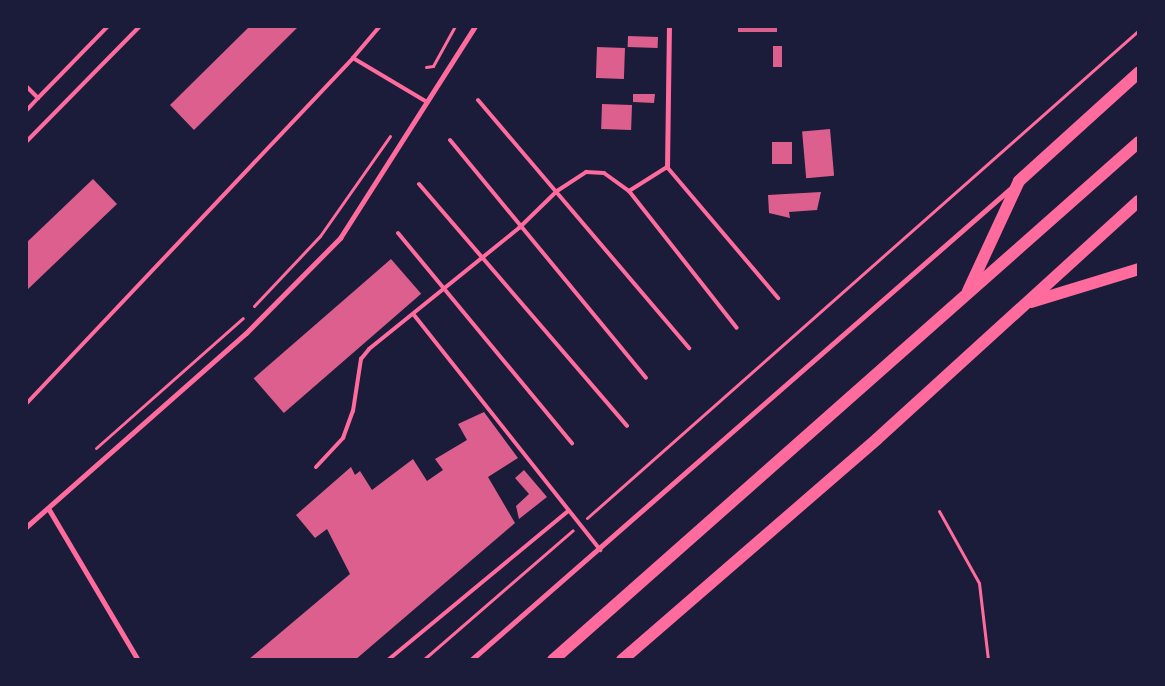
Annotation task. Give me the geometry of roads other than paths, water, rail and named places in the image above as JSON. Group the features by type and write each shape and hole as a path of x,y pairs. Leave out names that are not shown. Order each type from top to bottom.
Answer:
{"main road":[{"path":"966,296 1019,181 1139,72"},
{"path":"553,660 1139,142"},
{"path":"622,660 1139,201"},
{"path":"1026,303 1139,269"}],"street":[{"path":"26,527 246,332 340,238 475,26"},
{"path":"667,167 669,26"},
{"path":"472,660 600,550 1019,181"},
{"path":"48,508 138,660"}],"lane":[{"path":"26,111 108,26"},
{"path":"26,142 140,26"},
{"path":"26,404 353,58 380,26"},
{"path":"353,58 427,102"},
{"path":"26,86 38,98"},
{"path":"478,100 690,348"},
{"path":"450,140 519,228 646,378"},
{"path":"629,191 667,167 778,298"},
{"path":"316,467 343,438 353,411 361,359 519,228 557,191 586,172 604,173 629,191 737,328"},
{"path":"419,184 484,257 626,426"},
{"path":"398,233 572,443"},
{"path":"414,316 578,525 600,550"},
{"path":"388,660 568,510"}]}
